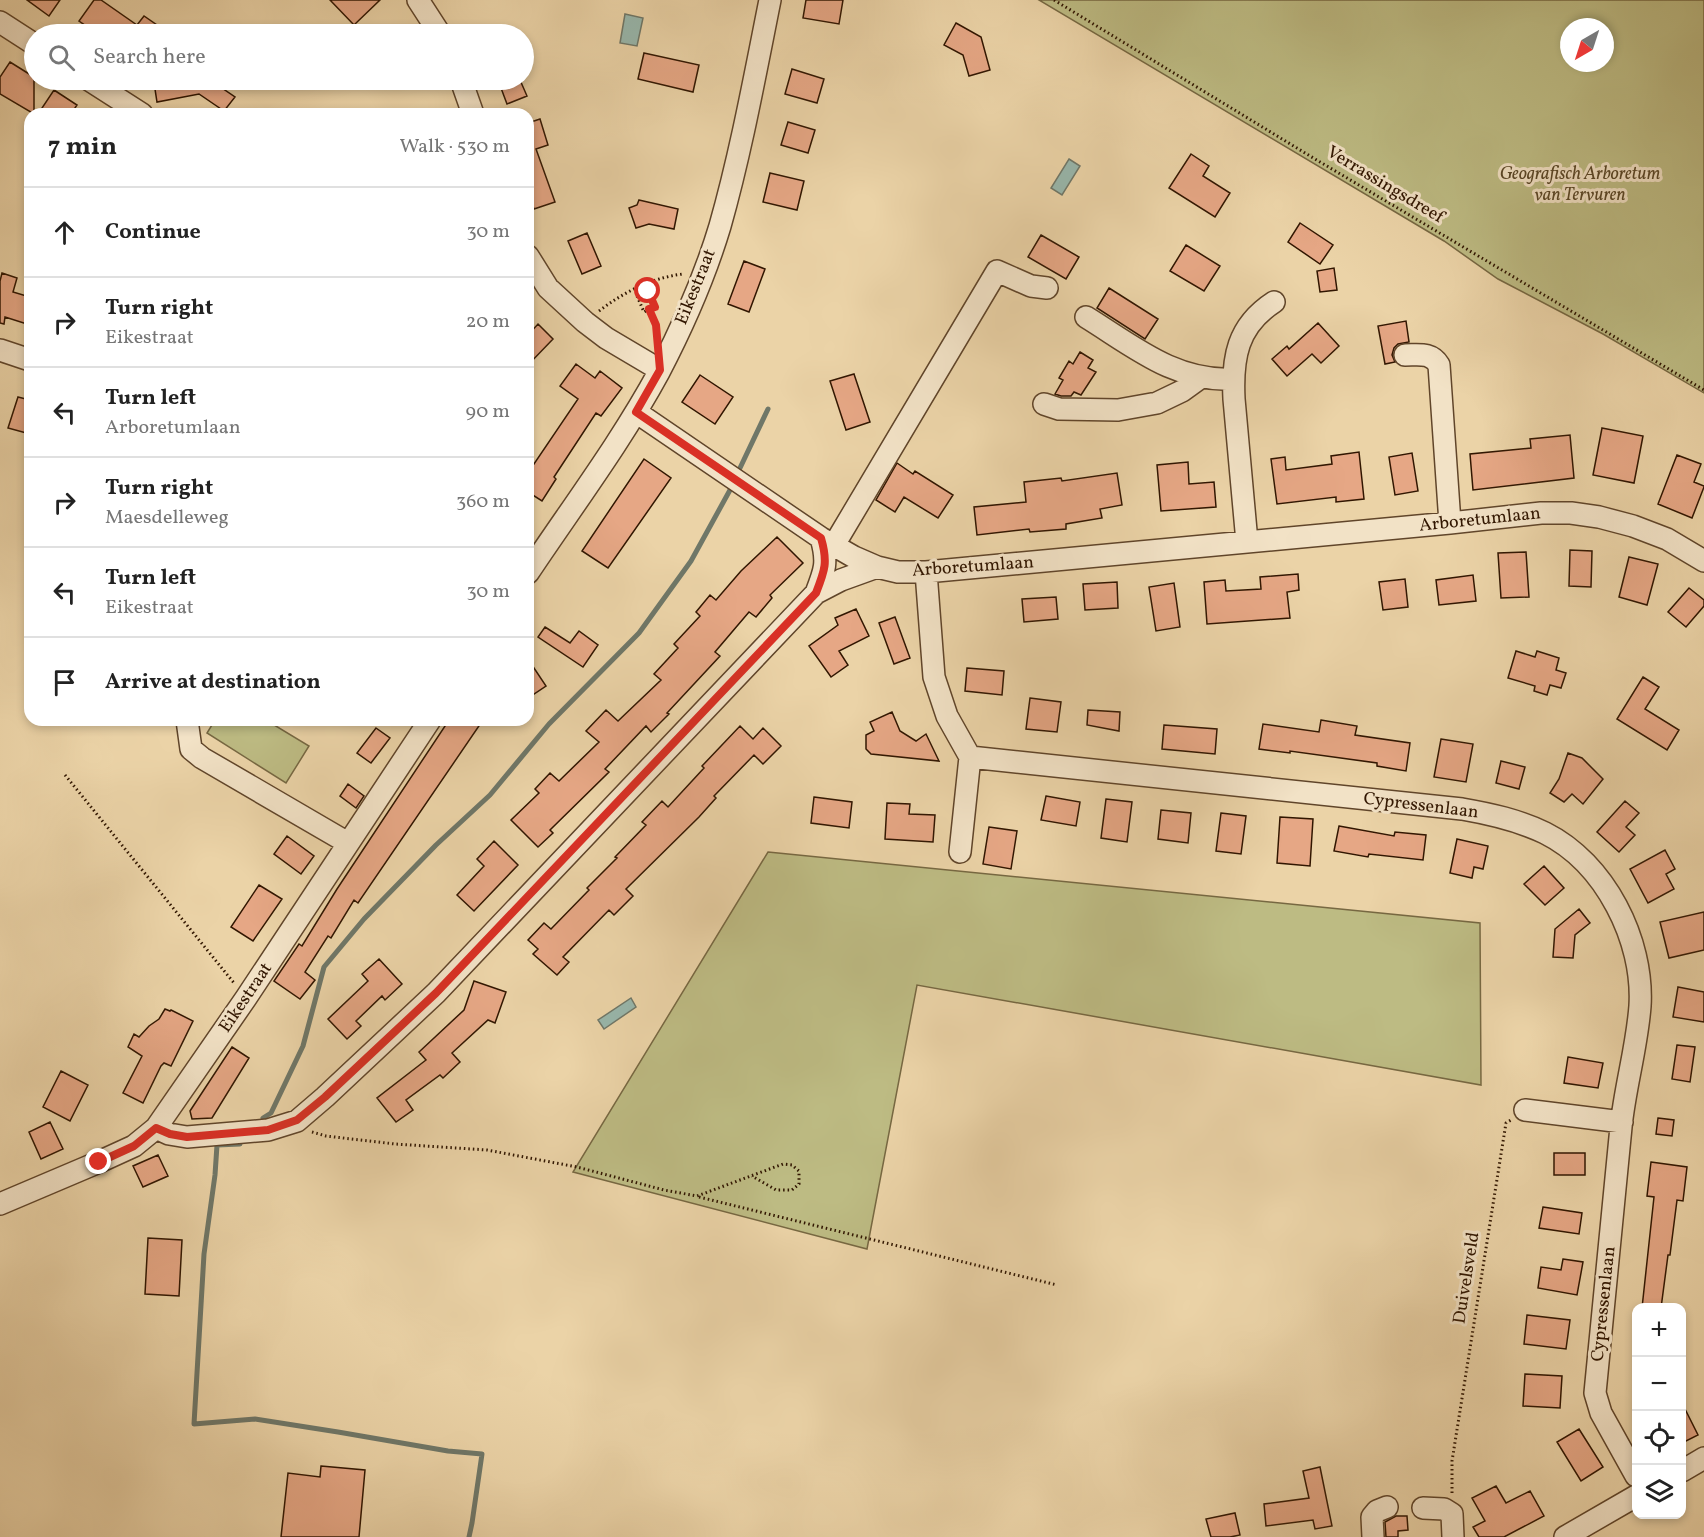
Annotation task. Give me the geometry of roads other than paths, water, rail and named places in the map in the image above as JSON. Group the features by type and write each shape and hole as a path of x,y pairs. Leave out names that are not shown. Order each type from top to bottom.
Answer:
{"street":[{"path":"418,0 434,24"},
{"name":"Eikestraat","path":"534,564 636,412 660,370 683,322 719,227 770,0"},
{"path":"0,22 24,38"},
{"path":"105,90 133,108"},
{"path":"465,90 471,108"},
{"path":"534,266 548,288 585,322 606,338 660,370"},
{"path":"816,593 824,572 827,542 997,271 1030,286 1047,288"},
{"path":"1247,542 1233,379 1235,355 1244,334 1257,315 1274,302"},
{"path":"1086,316 1165,366 1200,378 1233,379"},
{"path":"0,350 24,358"},
{"path":"1405,355 1427,355 1435,358 1439,365 1450,524"},
{"path":"1044,404 1059,410 1118,410 1157,403 1182,391 1200,378"},
{"name":"Arboretumlaan","path":"636,412 827,542 877,567 898,572 926,572 1450,524 1541,513 1571,513 1599,517 1633,526 1667,539 1704,561"},
{"path":"156,1128 170,1134 187,1137 268,1130 297,1120 325,1097 436,993 816,593 841,580 877,567"},
{"path":"926,572 934,677 947,716 970,757 960,852"},
{"path":"188,726 191,749 202,758 348,843"},
{"name":"Eikestraat","path":"0,1204 134,1146 156,1128 246,998 426,726"},
{"name":"Cypressenlaan","path":"970,757 1462,809 1501,816 1546,833 1573,852 1599,878 1620,909 1632,942 1638,974 1640,1006 1622,1122 1595,1393 1601,1413 1632,1469"},
{"path":"1525,1110 1622,1122"},
{"path":"1686,1469 1704,1458"},
{"path":"1565,1537 1632,1499"},
{"path":"1373,1537 1372,1517 1377,1511 1387,1507"},
{"path":"1423,1508 1444,1509 1452,1514 1453,1537"}],"water":[{"path":"625,14 643,18 637,46 620,43"},
{"path":"1069,159 1080,166 1062,195 1051,188"},
{"path":"631,998 636,1007 604,1029 598,1020"}],"waterway":[{"path":"740,468 768,409"},
{"path":"263,1118 271,1113 303,1046 324,967 364,919 436,845 490,795 549,724 639,633 691,561 730,490"},
{"path":"240,1144 217,1145 204,1254 194,1424 255,1419 448,1451 482,1454 469,1537"}],"park label":[{"name":"Geografisch Arboretum van Tervuren","path":"1580,184"}]}
